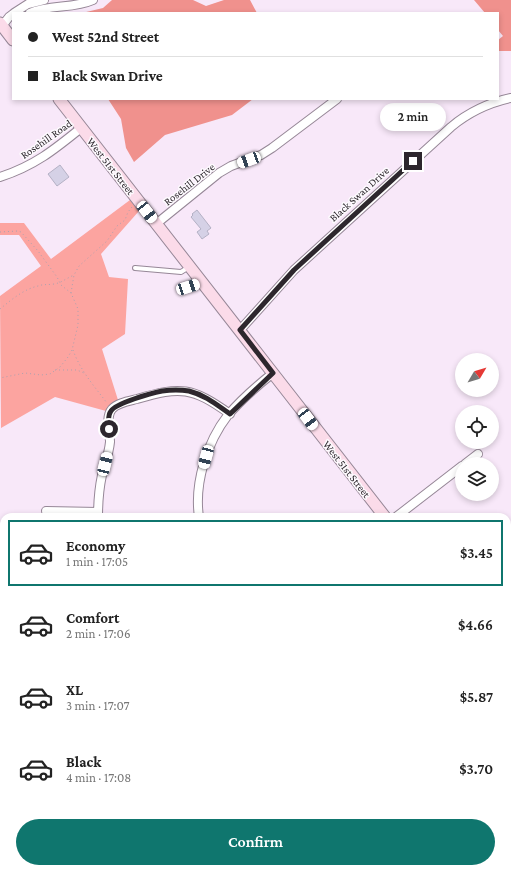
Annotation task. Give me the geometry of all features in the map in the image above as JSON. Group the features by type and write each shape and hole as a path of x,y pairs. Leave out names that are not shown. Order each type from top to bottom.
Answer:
{"street":[{"path":"16,12 28,4 44,0"},
{"path":"33,12 47,8 93,0"},
{"path":"12,15 5,24 12,38"},
{"name":"Black Swan Drive","path":"240,330 294,270 451,127 476,109 511,98"},
{"name":"West 51st Street","path":"60,100 382,513"},
{"name":"Rosehill Drive","path":"156,224 219,173 231,166 261,155 335,100"},
{"name":"Rosehill Road","path":"0,176 18,171 36,162 54,150 81,128"},
{"path":"199,513 198,495 201,475 213,440 230,414 273,373"},
{"path":"98,513 99,496 110,442 109,416 115,407 162,391 187,391 205,397 230,414"},
{"path":"474,457 478,454"},
{"path":"401,513 455,471"},
{"path":"46,511 72,513"}],"lane":[{"path":"136,268 180,272 190,267"},
{"path":"188,287 202,282"}],"path":[{"path":"71,293 74,275 82,263 107,240 117,226 125,220 130,208 139,202"},
{"path":"0,232 21,232 38,251 60,282 71,293 78,308 78,325 72,350 64,363 46,375 25,373 0,378"},
{"path":"0,309 8,302 30,289 40,285 54,284 74,275"},
{"path":"72,350 84,373 115,407"},
{"path":"55,370 77,370 84,373"}],"shaded area":[{"path":"112,0 193,0 206,6 224,0 250,0 256,12 86,12 103,8"},
{"path":"474,0 511,0 511,51 499,51 499,39 503,36 499,31 499,12 484,12"},
{"path":"109,100 252,100 232,115 165,135 134,162 126,148 121,119"},
{"path":"130,200 139,211 101,254 109,277 128,279 125,334 102,349 118,400 106,411 55,397 1,428 0,296 41,266 19,235 0,235 0,223 24,223 51,259"}],"building":[{"path":"60,165 69,177 57,186 48,174"},
{"path":"197,210 211,228 207,231 209,234 202,239 197,232 201,229 191,217"}],"route":[{"path":"109,429 109,416 112,409 118,405 162,391 193,392 205,397 230,414 273,373 240,330 313,251 413,161"}]}
